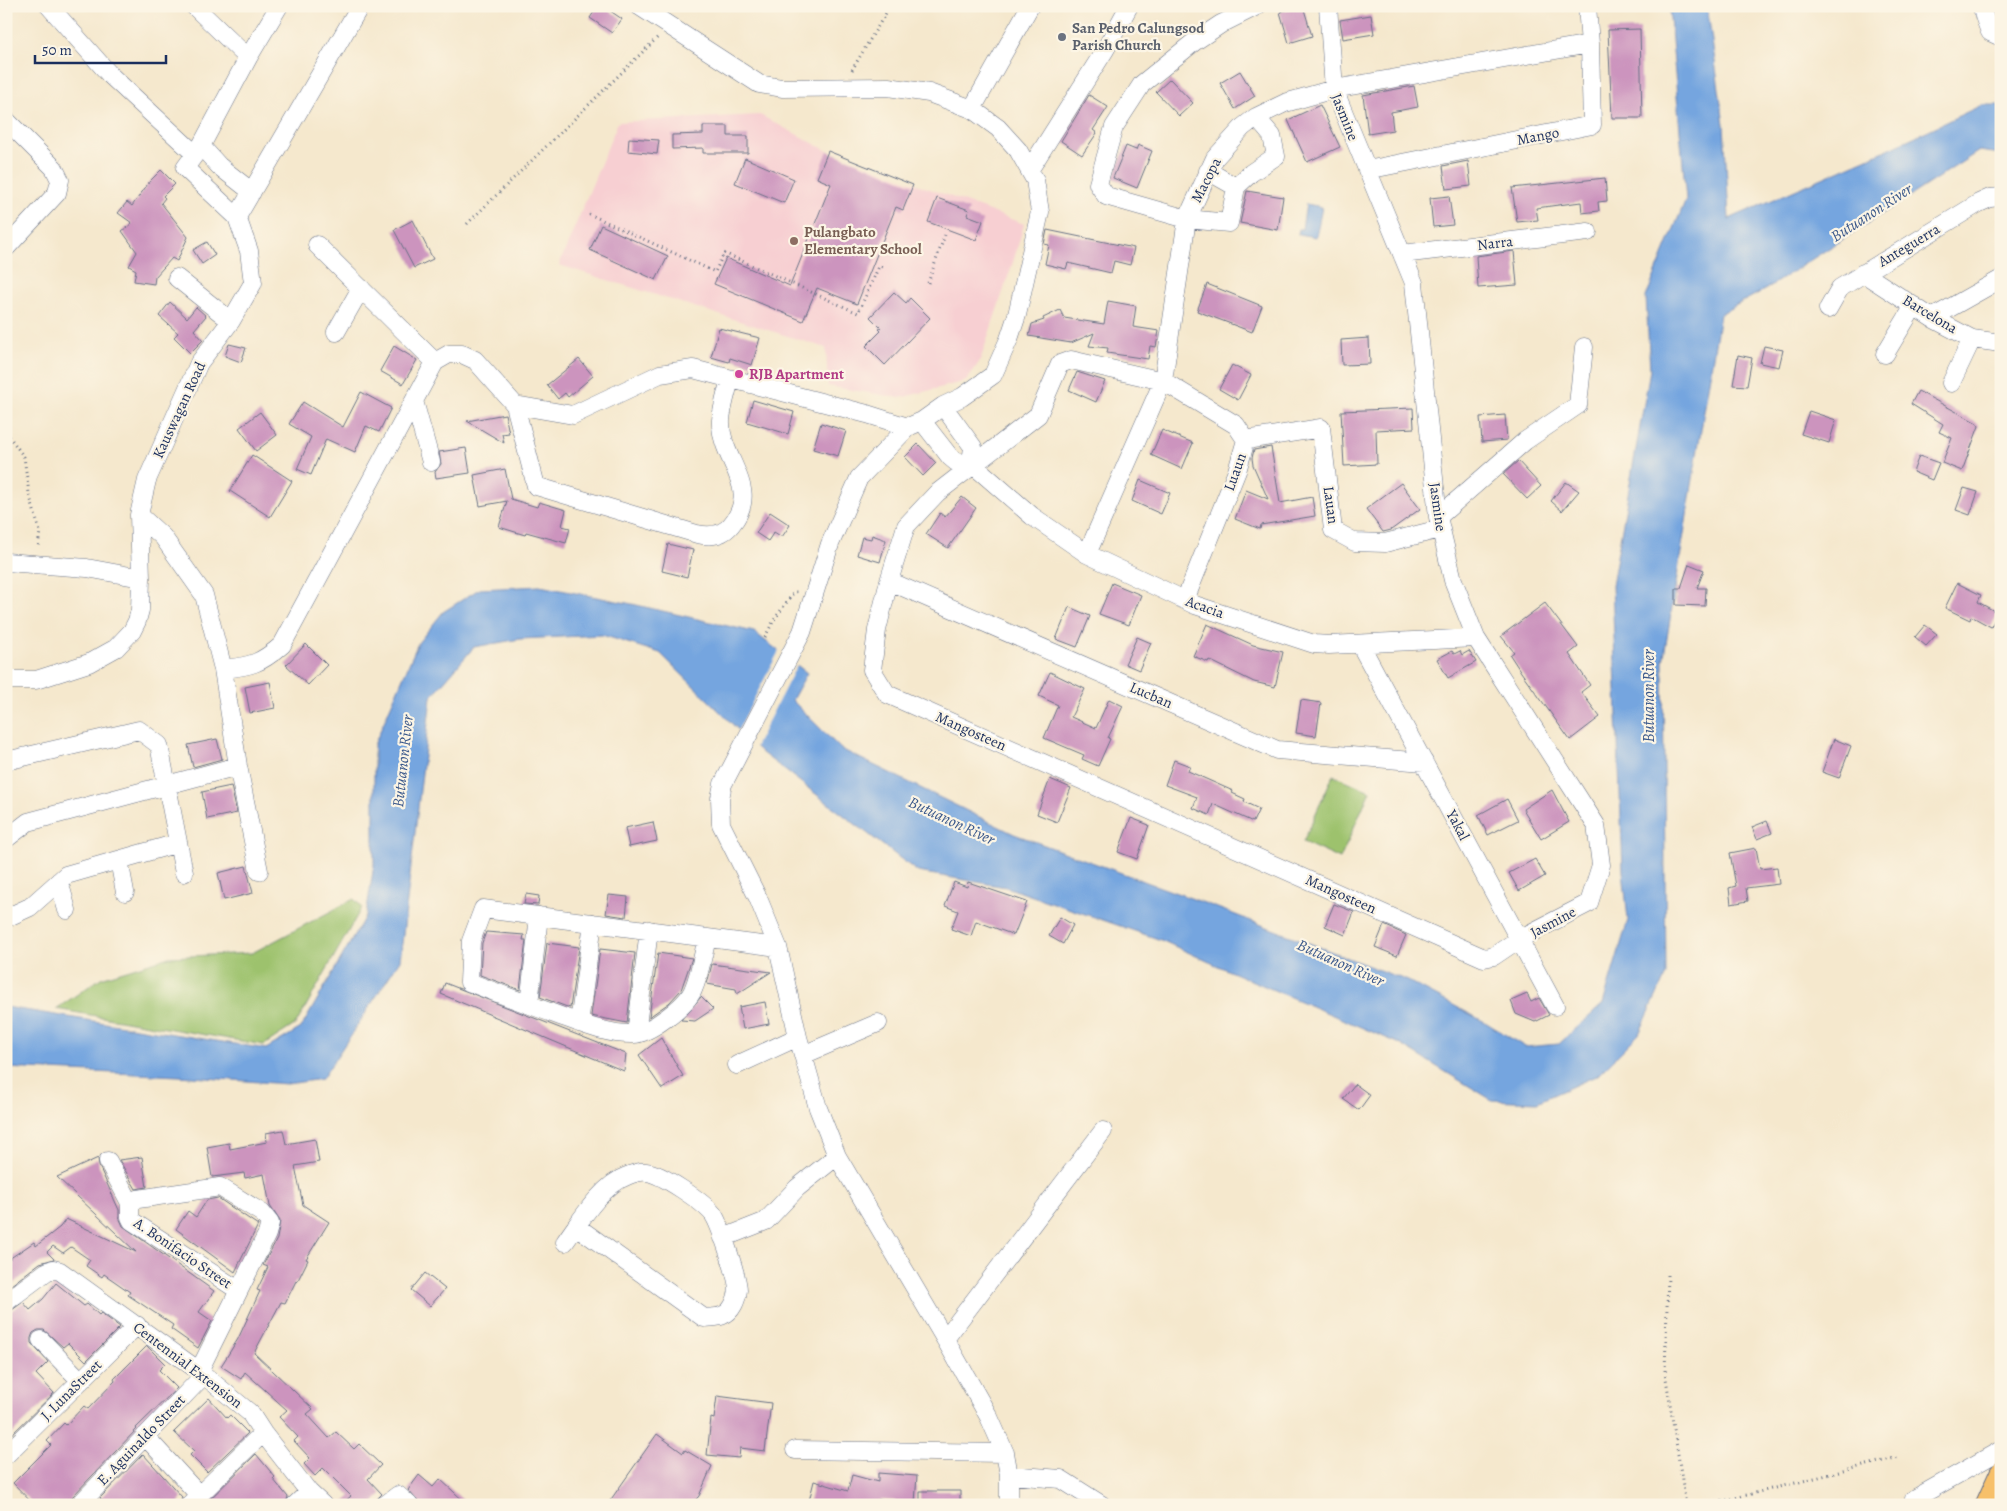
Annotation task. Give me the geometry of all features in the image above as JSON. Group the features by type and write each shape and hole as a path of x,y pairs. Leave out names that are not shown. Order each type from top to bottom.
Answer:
{"main road":[{"path":"1986,1505 2001,1472"}],"street":[{"path":"48,6 110,75 198,150 252,192"},
{"path":"194,6 248,58"},
{"path":"279,6 248,58 198,150 185,168 237,217 360,6"},
{"path":"638,6 759,84 782,88 888,87 929,93 972,109 998,128 1018,150 1035,180 1040,212 1017,315 1009,339 993,374 962,397 943,406 915,424 859,478 830,544 802,632 723,784 720,798 721,824 758,898 778,946 803,1056 818,1108 837,1156 989,1417 1005,1454 1009,1475 1008,1505"},
{"path":"972,109 1030,6"},
{"path":"1030,169 1105,50 1129,6"},
{"path":"1256,117 1272,136 1276,156 1251,173 1236,187 1229,223 1187,219 1106,196 1101,191 1098,184 1114,127 1142,84 1194,42 1221,24 1257,6"},
{"name":"Jasmine","path":"1328,6 1334,89 1414,283 1439,523 1453,580 1476,638 1596,825 1601,865 1589,903 1519,939"},
{"name":"Mango","path":"1367,170 1592,125 1587,6"},
{"path":"1982,6 1990,32 2001,37"},
{"name":"Macopa","path":"1088,554 1163,380 1187,219 1215,158 1243,127 1256,117 1285,103 1334,89 1590,44"},
{"path":"6,120 54,168 60,185 57,193 6,248"},
{"path":"1208,171 1236,187"},
{"name":"Anteguerra","path":"1828,309 1840,288 1979,203 1990,198 2001,197"},
{"name":"Kauswagan Road","path":"6,680 36,680 89,663 116,648 132,631 137,621 140,610 141,578 139,515 147,480 199,363 231,321 253,283 249,251 237,217"},
{"name":"Narra","path":"1402,254 1588,232"},
{"path":"317,244 435,362"},
{"name":"Barcelona","path":"1864,273 1932,318 1972,339 2001,343"},
{"path":"177,278 231,321"},
{"path":"1932,318 2001,279"},
{"path":"336,332 361,288"},
{"path":"1885,354 1914,306"},
{"path":"1951,383 1972,339"},
{"path":"1439,523 1525,441 1578,405 1584,347"},
{"path":"223,669 249,666 267,658 282,645 435,362 449,354 462,354 475,360 515,405 536,486 697,534 715,535 726,531 741,511 744,499 743,487 724,440 721,421 730,379"},
{"name":"Mangosteen","path":"1163,380 1071,360 1060,364 1038,415 937,493 906,526 889,581 877,630 872,670 887,694 1484,958 1494,956 1519,939"},
{"path":"515,405 573,415 660,374 693,369 866,414 915,424 956,462 973,464 973,447 943,406"},
{"name":"Luaun","path":"1163,380 1236,425 1246,440 1237,471 1185,600"},
{"path":"414,401 431,462"},
{"name":"Lauan","path":"1246,440 1321,428 1333,530 1354,542 1384,543 1439,523"},
{"name":"Acacia","path":"973,464 1032,516 1088,554 1185,600 1314,644 1360,644 1476,638"},
{"path":"139,515 163,537 204,595 223,669 238,766 259,871"},
{"path":"6,562 87,568 141,578"},
{"name":"Lucban","path":"889,581 1277,750 1424,762"},
{"name":"Yakal","path":"1360,644 1555,1006"},
{"path":"6,761 139,730 159,746 184,873"},
{"path":"6,839 28,822 238,766"},
{"path":"6,918 30,907 66,875 178,843"},
{"path":"119,860 125,892"},
{"path":"59,881 67,910"},
{"path":"707,938 694,989 688,998 669,1017 636,1034 615,1033 579,1023 469,982 471,942 483,909 778,946"},
{"path":"529,1004 540,916"},
{"path":"579,1023 594,923"},
{"path":"636,1034 649,930"},
{"path":"803,1056 878,1023"},
{"path":"737,1065 798,1036"},
{"path":"945,1339 1103,1131"},
{"path":"723,1238 766,1221 797,1188 837,1156"},
{"name":"A. Bonifacio Street","path":"108,1161 130,1203 130,1217 132,1221 238,1290"},
{"path":"564,1242 576,1226 605,1191 626,1176 646,1172 671,1182 704,1204 714,1216 723,1238 738,1290 734,1305 723,1316 704,1318 576,1226"},
{"name":"E. Aguinaldo Street","path":"79,1505 202,1373 238,1290 267,1234 270,1223 262,1214 220,1187 138,1199 130,1203"},
{"name":"Centennial Extension","path":"6,1302 46,1272 54,1269 60,1271 202,1373 250,1413 262,1433 308,1492 323,1505"},
{"name":"J. LunaStreet","path":"6,1455 137,1325"},
{"path":"41,1340 80,1381"},
{"path":"145,1436 194,1500 262,1433"},
{"path":"795,1450 1005,1454"},
{"path":"1914,1499 2001,1450"},
{"path":"1009,1475 1061,1478 1102,1505"},
{"path":"295,1505 308,1492"},
{"path":"385,1505 398,1495 409,1505"}],"path":[{"path":"843,87 890,6"},
{"path":"467,224 669,26"},
{"path":"588,214 715,272 724,253 858,313 879,266 883,267"},
{"path":"928,283 946,232"},
{"path":"6,432 24,457 29,493 40,532 37,553 45,564"},
{"path":"764,637 794,592 816,590"},
{"path":"1668,1275 1665,1372 1686,1505"},
{"path":"1707,1505 1899,1457"}],"shaded area":[{"name":"Pulangbato Elementary School","path":"760,115 828,151 1024,224 980,361 966,381 900,398 828,386 826,348 559,265 618,122"}],"green space":[{"path":"1333,775 1370,791 1340,859 1303,842"},
{"path":"354,899 362,907 296,1024 264,1045 56,1009 101,978 169,957 252,953"}],"water":[{"name":"Butuanon River","path":"1669,6 1707,6 1724,124 1729,219 1884,151 1982,105 2001,105 2001,154 1979,151 1766,289 1720,314 1663,662 1666,975 1639,1034 1598,1075 1537,1102 1492,1100 1398,1043 1161,940 1006,887 918,872 761,752 660,653 602,635 520,639 474,647 431,697 400,960 322,1079 287,1084 179,1076 6,1068 6,1007 266,1049 301,1028 366,915 374,865 374,745 418,643 443,612 479,589 540,586 632,604 754,632 807,673 792,700 841,749 1014,834 1207,904 1408,981 1485,1022 1525,1047 1559,1044 1603,1004 1628,920 1623,871 1612,585 1650,370 1646,297 1686,199"},
{"path":"1306,204 1322,207 1316,237 1298,234 1299,229 1302,229"}],"pier":[{"path":"780,649 798,663 754,749 737,732"}],"building":[{"path":"598,6 603,6 622,19 612,33 590,18"},
{"path":"1297,6 1303,6 1312,36 1289,43 1280,12"},
{"path":"1371,15 1374,34 1343,39 1340,20"},
{"path":"1640,29 1642,118 1612,118 1608,30"},
{"path":"1240,71 1255,96 1235,109 1220,83"},
{"path":"1170,79 1193,103 1179,116 1156,92"},
{"path":"1414,86 1418,107 1391,112 1393,130 1368,134 1363,95"},
{"path":"1089,95 1108,107 1093,130 1097,133 1082,155 1061,141"},
{"path":"1320,105 1340,147 1307,162 1288,120"},
{"path":"703,126 728,126 728,136 748,136 748,153 703,153 703,148 672,149 672,135 703,134"},
{"path":"629,138 659,140 657,154 628,151"},
{"path":"1138,145 1152,151 1137,188 1113,178 1126,146 1136,150"},
{"path":"828,151 913,185 903,210 896,207 857,304 817,288 803,321 714,284 726,258 790,286 831,184 817,178"},
{"path":"745,158 794,179 784,203 735,183"},
{"path":"1468,161 1471,186 1446,189 1443,166"},
{"path":"161,170 175,184 163,196 165,198 161,203 188,237 177,261 172,258 155,277 154,284 134,281 136,270 129,266 137,252 122,231 132,223 118,213 127,202 132,206 150,181"},
{"path":"1605,178 1607,201 1598,202 1599,211 1582,213 1581,202 1536,208 1538,220 1517,222 1512,188"},
{"path":"1247,191 1283,197 1278,230 1240,223"},
{"path":"1449,196 1453,225 1433,227 1430,198"},
{"path":"937,198 969,210 967,215 983,221 976,240 928,222"},
{"path":"413,220 433,259 414,268 394,230"},
{"path":"601,225 668,256 656,280 590,250"},
{"path":"1047,230 1134,248 1130,265 1114,261 1111,273 1068,263 1066,269 1045,264 1049,245 1044,244"},
{"path":"207,242 215,255 202,264 193,250"},
{"path":"1514,251 1517,285 1478,288 1476,256"},
{"path":"1207,284 1262,306 1252,332 1197,311"},
{"path":"894,292 906,303 910,298 930,318 885,365 866,346 881,331 879,329 881,328 870,317"},
{"path":"1108,301 1136,306 1133,327 1159,331 1156,347 1150,346 1148,359 1107,353 1108,348 1089,346 1094,333 1071,343 1029,336 1032,324 1044,320 1043,318 1060,310 1064,318 1104,324"},
{"path":"170,302 187,318 196,307 206,316 194,330 203,340 190,353 174,337 178,333 159,316"},
{"path":"719,328 760,338 752,365 730,358 729,362 711,357"},
{"path":"1369,338 1370,364 1342,365 1341,340"},
{"path":"229,344 246,348 241,362 225,356"},
{"path":"394,346 417,360 403,384 380,371"},
{"path":"1764,346 1783,350 1779,367 1760,363"},
{"path":"1738,355 1752,358 1747,386 1733,385"},
{"path":"579,359 593,376 568,397 565,393 558,399 547,385"},
{"path":"1232,365 1251,375 1238,400 1219,389"},
{"path":"1077,372 1105,381 1096,402 1069,390"},
{"path":"1918,391 1977,423 1979,426 1962,471 1942,463 1952,438 1939,432 1943,424 1911,404"},
{"path":"361,392 391,408 379,432 366,426 355,452 326,439 311,475 297,469 311,437 289,424 303,402 343,427"},
{"path":"753,400 794,412 788,434 747,422"},
{"path":"1413,408 1414,428 1376,430 1377,464 1344,466 1341,411"},
{"path":"1809,411 1836,420 1829,443 1801,434"},
{"path":"260,412 277,435 256,451 239,428"},
{"path":"505,414 509,433 502,434 504,443 467,421"},
{"path":"1505,415 1507,440 1482,442 1480,417"},
{"path":"821,423 846,431 838,456 813,449"},
{"path":"1162,430 1193,443 1182,469 1151,455"},
{"path":"918,444 936,463 923,476 905,457"},
{"path":"1271,447 1280,503 1312,497 1315,516 1261,525 1260,529 1235,519 1246,490 1268,499 1253,465 1252,458 1254,450"},
{"path":"466,448 470,473 436,478 435,472 441,464 439,452"},
{"path":"252,455 292,481 270,517 230,491"},
{"path":"1919,456 1939,463 1932,480 1913,472"},
{"path":"1518,461 1541,486 1527,499 1503,474"},
{"path":"505,469 511,499 537,507 539,502 566,510 562,526 570,528 566,543 526,532 525,535 499,527 507,501 480,506 474,475"},
{"path":"1140,480 1170,493 1161,514 1132,501"},
{"path":"1566,482 1579,491 1562,511 1551,501"},
{"path":"1401,483 1420,509 1391,530 1383,532 1366,509"},
{"path":"1964,488 1978,492 1970,515 1956,510"},
{"path":"962,497 976,508 948,548 926,534 940,513 945,517"},
{"path":"770,512 790,525 782,537 774,532 768,541 756,533"},
{"path":"872,535 886,540 880,562 857,555 862,537 871,539"},
{"path":"668,544 693,550 687,577 662,571"},
{"path":"1689,564 1704,570 1697,588 1706,588 1705,606 1676,605 1676,588 1681,588"},
{"path":"1112,583 1141,595 1129,625 1099,614"},
{"path":"1957,583 1981,595 1978,602 1998,613 1991,627 1971,616 1970,620 1945,608"},
{"path":"1545,603 1578,647 1569,654 1590,685 1581,692 1600,717 1570,740 1521,672 1510,655 1514,652 1501,636"},
{"path":"1069,607 1090,616 1077,647 1056,639"},
{"path":"1207,624 1253,645 1283,652 1275,687 1254,682 1209,660 1208,662 1193,656"},
{"path":"1925,625 1937,634 1926,646 1915,637"},
{"path":"1137,637 1151,643 1139,670 1125,664"},
{"path":"306,644 327,665 308,685 286,665"},
{"path":"1452,651 1454,654 1460,651 1462,655 1469,651 1476,662 1448,678 1437,659"},
{"path":"1050,672 1085,689 1071,717 1096,728 1109,699 1123,706 1108,738 1110,739 1098,766 1082,759 1084,755 1044,738 1058,705 1039,696"},
{"path":"270,682 275,708 250,713 245,687"},
{"path":"1301,700 1321,703 1316,736 1296,733"},
{"path":"217,739 222,759 193,767 188,745"},
{"path":"1834,739 1851,746 1839,778 1822,772"},
{"path":"1174,760 1190,766 1188,771 1233,791 1232,793 1245,799 1244,802 1259,809 1253,822 1213,804 1209,815 1193,808 1197,797 1165,785"},
{"path":"1050,779 1071,788 1057,822 1037,814"},
{"path":"231,786 237,813 207,819 202,792"},
{"path":"1552,790 1569,822 1541,839 1523,809"},
{"path":"1507,799 1518,820 1488,835 1478,815"},
{"path":"1131,818 1149,825 1137,859 1118,852"},
{"path":"1767,821 1772,833 1757,839 1752,827"},
{"path":"653,822 657,841 629,847 625,828"},
{"path":"1756,848 1760,869 1777,867 1779,884 1746,888 1748,901 1731,904 1729,888 1736,886 1730,853"},
{"path":"1535,859 1545,876 1519,891 1509,873"},
{"path":"246,866 253,893 224,900 218,873"},
{"path":"954,882 967,887 968,882 1027,902 1014,935 976,921 971,936 951,929 958,911 945,906"},
{"path":"526,894 539,896 538,905 524,904"},
{"path":"609,895 628,897 626,917 606,914"},
{"path":"1334,904 1354,912 1345,935 1325,926"},
{"path":"1060,917 1073,925 1063,944 1049,936"},
{"path":"1384,925 1406,935 1397,956 1375,947"},
{"path":"486,932 524,935 523,940 526,940 520,990 480,975 482,943"},
{"path":"547,943 579,947 570,1008 540,997"},
{"path":"600,949 635,953 627,1023 591,1016"},
{"path":"658,953 692,958 681,990 669,1003 649,1017"},
{"path":"712,964 771,972 737,994 736,989 707,984"},
{"path":"445,983 626,1054 624,1071 441,994"},
{"path":"1527,994 1531,1002 1539,998 1549,1015 1535,1022 1516,1014 1511,1001"},
{"path":"701,997 713,1009 695,1021 681,1020"},
{"path":"765,1002 769,1024 743,1029 739,1007"},
{"path":"661,1038 683,1076 662,1089 639,1055"},
{"path":"1355,1084 1370,1095 1359,1110 1343,1099"},
{"path":"283,1130 286,1144 315,1139 319,1162 295,1166 303,1205 329,1222 306,1259 308,1260 285,1303 281,1302 254,1353 313,1409 307,1414 329,1438 336,1432 354,1449 359,1444 381,1465 368,1479 382,1494 375,1501 375,1505 341,1505 351,1496 323,1468 315,1476 304,1464 310,1458 294,1441 298,1437 279,1417 287,1410 245,1372 241,1379 221,1366 238,1339 260,1291 257,1290 268,1267 263,1265 277,1239 280,1221 270,1206 264,1174 245,1178 244,1173 212,1177 207,1147 229,1143 230,1149 267,1142 266,1133"},
{"path":"142,1157 147,1187 136,1189 119,1160"},
{"path":"98,1158 99,1166 119,1210 119,1217 123,1226 214,1291 199,1312 212,1321 198,1348 171,1329 173,1325 128,1295 130,1292 104,1274 102,1277 86,1266 90,1260 71,1247 63,1253 53,1246 47,1252 54,1259 40,1263 6,1289 6,1261 34,1242 36,1246 60,1227 66,1219 136,1252 57,1177"},
{"path":"218,1198 258,1225 235,1272 176,1229 188,1211 196,1217 207,1200"},
{"path":"425,1273 445,1289 430,1306 411,1290"},
{"path":"56,1283 84,1306 87,1304 99,1315 101,1313 120,1327 86,1361 68,1343 63,1347 44,1330 38,1330 33,1333 31,1343 48,1362 36,1374 54,1393 6,1440 6,1312 23,1302 30,1310 43,1299"},
{"path":"147,1346 165,1364 159,1370 177,1388 136,1428 71,1498 69,1505 34,1505 13,1483 51,1445 47,1441 64,1423 66,1425 84,1406 88,1409 115,1381 114,1379"},
{"path":"717,1396 771,1403 765,1451 740,1448 739,1458 707,1455 711,1418 714,1419"},
{"path":"209,1398 227,1418 230,1415 248,1433 207,1472 190,1455 194,1451 174,1432"},
{"path":"657,1434 683,1453 685,1450 712,1466 699,1496 691,1505 607,1505"},
{"path":"143,1454 182,1497 179,1505 106,1505 100,1498"},
{"path":"256,1454 275,1477 273,1479 288,1497 285,1505 204,1505"},
{"path":"878,1473 917,1476 915,1502 878,1500 882,1501 881,1505 808,1505 814,1481 848,1491 852,1475 878,1482"},
{"path":"419,1475 433,1487 440,1479 468,1505 421,1505 408,1490"},
{"path":"920,1491 960,1491 960,1505 920,1505"}],"place":[{"name":"San Pedro Calungsod Parish Church","path":"1062,37"},
{"name":"Pulangbato Elementary School","path":"794,241"},
{"name":"RJB Apartment","path":"739,374"}]}
